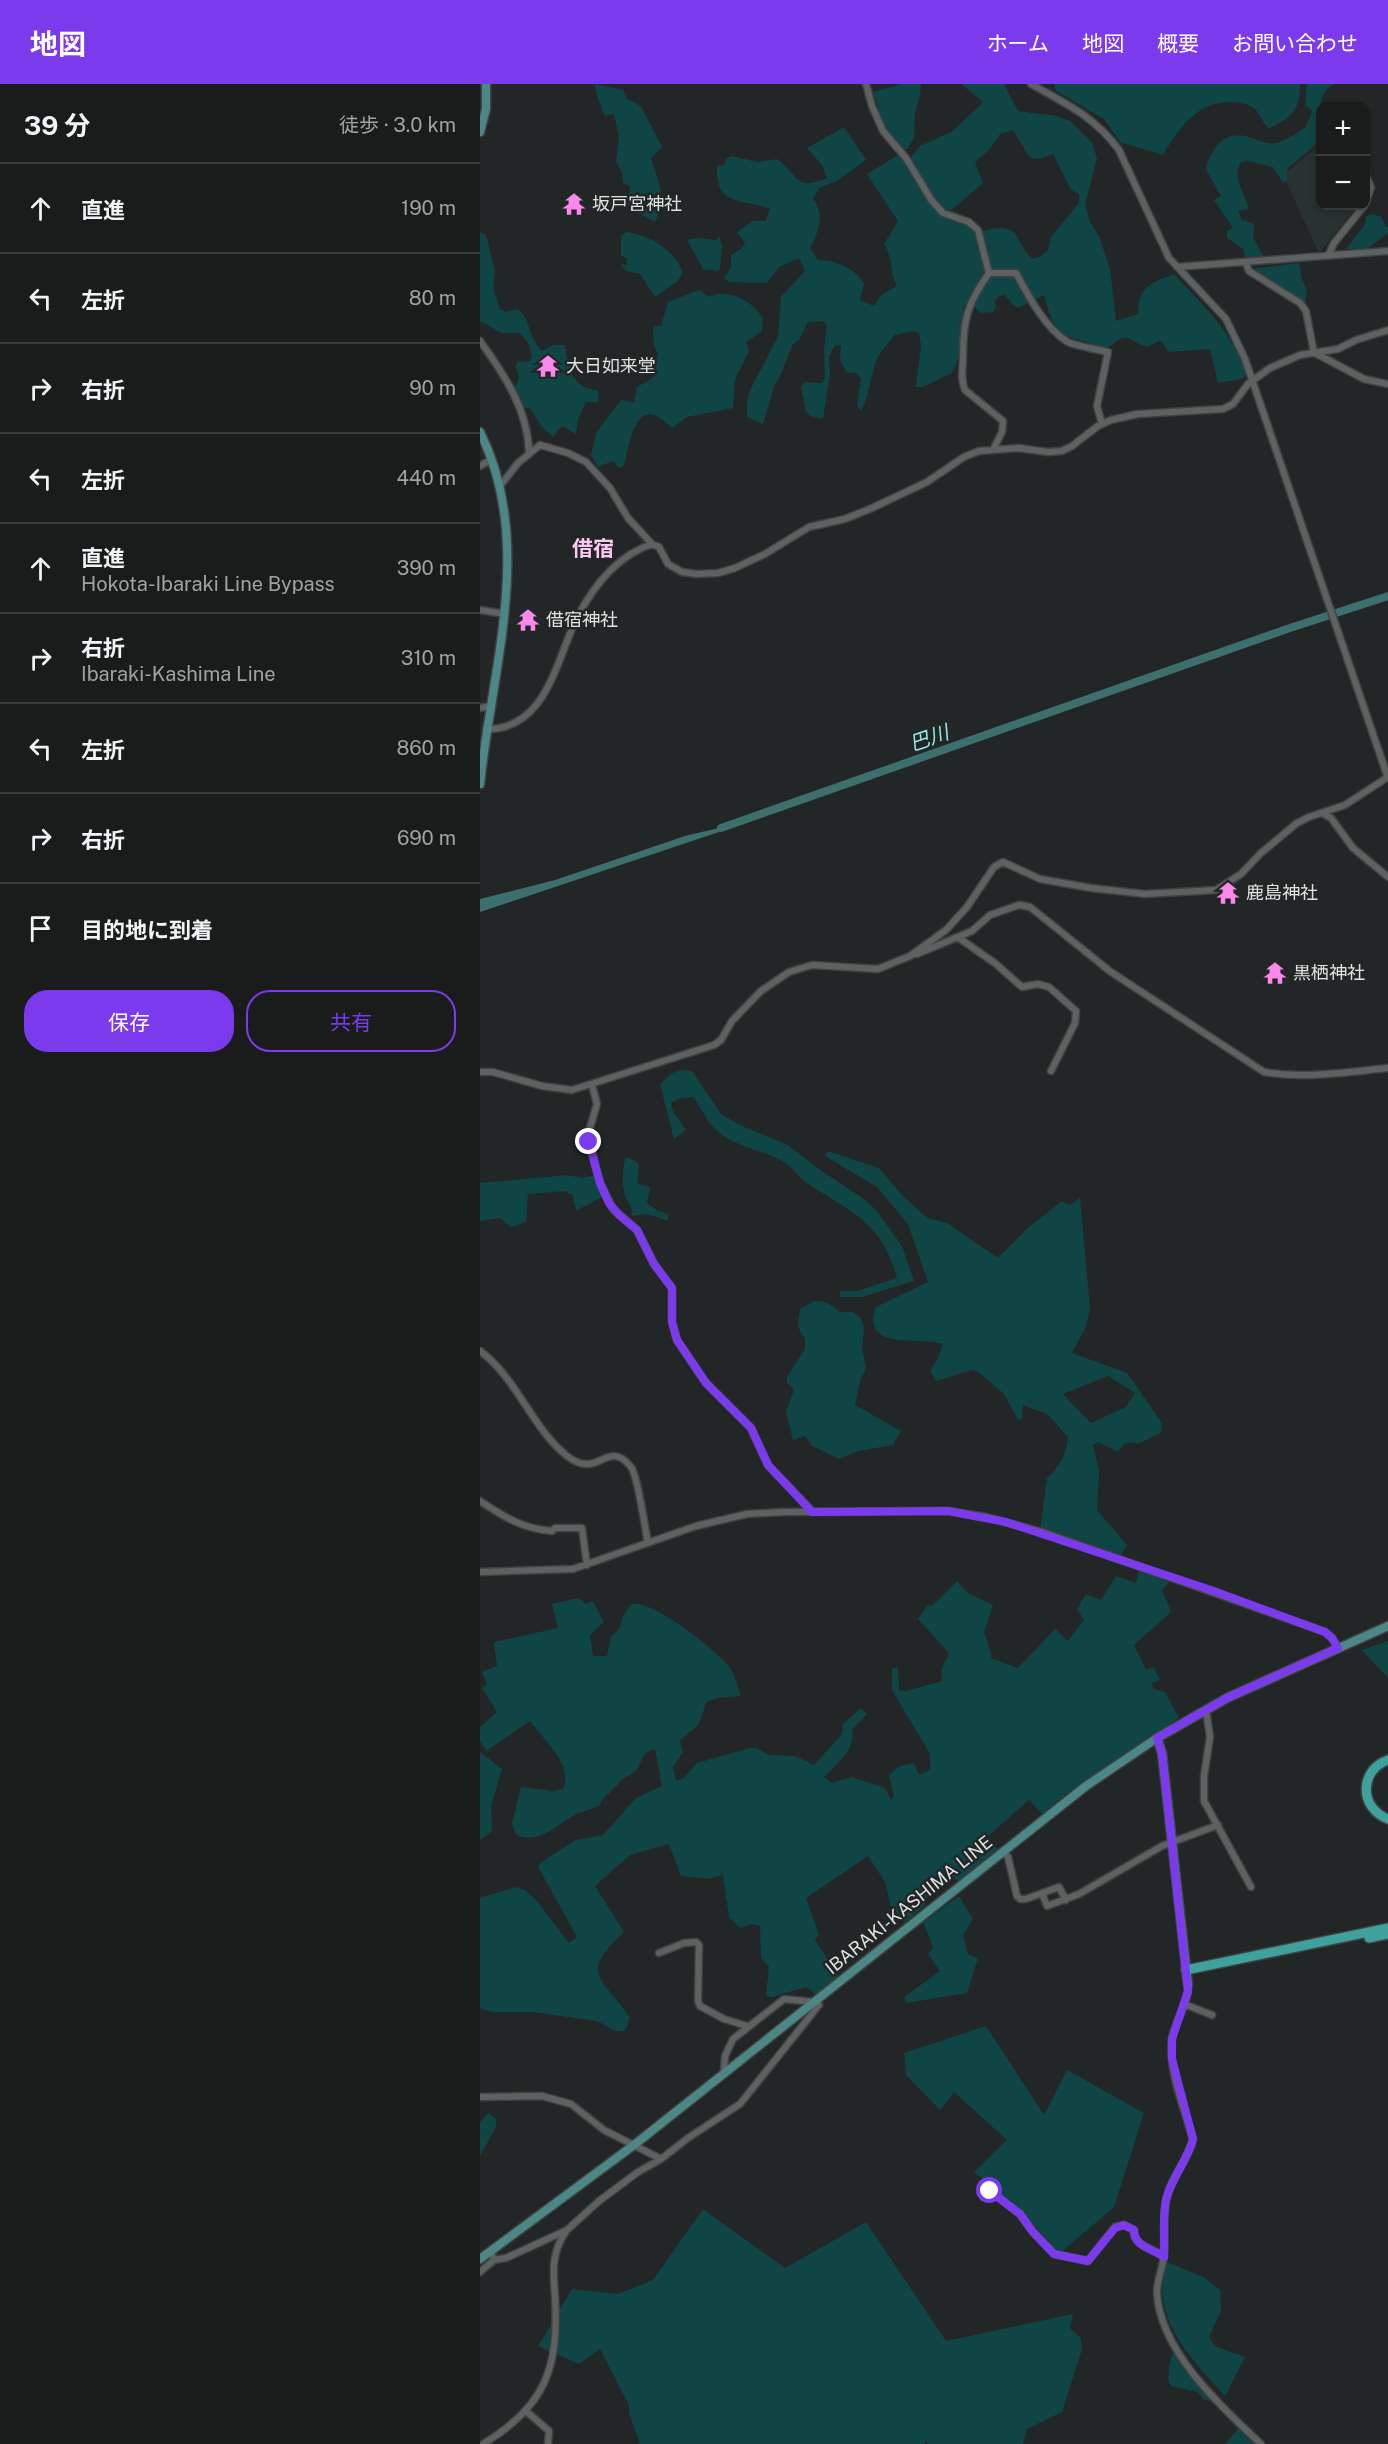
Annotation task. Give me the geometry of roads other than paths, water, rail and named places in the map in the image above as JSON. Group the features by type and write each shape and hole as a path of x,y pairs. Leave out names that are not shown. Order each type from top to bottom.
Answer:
{"highway":[{"path":"1388,1760 1372,1769 1368,1776 1366,1792 1372,1808 1379,1815 1388,1819"},
{"path":"1186,1970 1388,1928"},
{"path":"1296,1947 1388,1934"}],"main road":[{"path":"480,132 486,110 486,84"},
{"path":"480,432 493,459 500,486 508,565 505,614 485,707 486,729 480,784"},
{"name":"IBARAKI-KASHIMA LINE","path":"480,2259 492,2256 1086,1786 1157,1738 1206,1710 1388,1626"},
{"path":"1157,1738 1162,1753 1188,1985"}],"street":[{"path":"866,84 872,106 883,131 906,158 932,201 944,213 969,222 978,230 989,273 975,294 963,326 962,375 965,390 1003,421 1002,432 994,448"},
{"path":"910,956 946,930 967,907 998,864 1008,863 1031,876 1049,881 1091,888 1145,894 1208,891 1227,885 1297,823 1351,802 1388,777 1245,359 1226,320 1177,267 1160,243 1119,150 1107,135 1082,112 1031,84"},
{"path":"1328,256 1334,243 1360,210"},
{"path":"1177,267 1388,251"},
{"path":"1246,263 1248,271 1300,303 1306,311 1314,353"},
{"path":"989,273 1016,273 1036,309 1050,323 1054,332 1067,342 1108,352 1097,406 1102,424"},
{"path":"500,486 529,452 540,445 568,453 586,462 610,488 628,518 652,544 659,547 668,564 674,569 697,574 718,573 765,554 810,526 845,519 927,482 964,457 979,450 1018,448 1048,452 1062,451 1102,424 1138,414 1223,409 1233,404 1252,380 1264,370 1300,355 1338,349 1356,340 1388,330"},
{"path":"480,341 498,365 524,414 529,438 529,452"},
{"path":"1314,353 1364,379 1388,384"},
{"path":"480,466 493,459"},
{"path":"486,729 512,723 535,707 551,682 576,621 595,587 614,566 630,554 652,544"},
{"path":"480,610 505,614"},
{"path":"1324,814 1331,818 1353,848 1388,877"},
{"path":"480,1072 493,1072 542,1086 566,1090 580,1089 717,1044 732,1021 761,991 789,972 812,965 878,969 960,938 990,915 1019,905 1030,907 1111,972 1264,1072 1309,1075 1388,1068"},
{"path":"960,938 996,964 1022,987 1038,984 1049,987 1076,1011 1075,1023 1051,1071"},
{"path":"592,1085 597,1104 589,1142 600,1183 613,1209 637,1230 654,1264 672,1288 672,1322 677,1340 706,1383 751,1428 768,1465 812,1512"},
{"path":"480,1351 503,1372 544,1433 566,1455 584,1466 609,1456 619,1456 633,1469 648,1543"},
{"path":"480,1501 504,1517 531,1528 552,1531 555,1528 582,1528 587,1564"},
{"path":"480,1572 566,1569 732,1516 767,1512 948,1511 986,1517 1058,1538 1325,1632 1338,1648"},
{"path":"1206,1710 1210,1737 1204,1776 1204,1801 1251,1887"},
{"path":"1042,1893 1047,1906 1065,1900 1172,1842 1218,1826"},
{"path":"1003,1851 1008,1857 1018,1898 1026,1899 1060,1887 1065,1900"},
{"path":"659,1953 696,1942 699,1945 700,2006 724,2019 747,2026"},
{"path":"1188,1985 1187,1997 1172,2039 1172,2059 1193,2139 1166,2200 1164,2257 1157,2293 1166,2331 1203,2385 1261,2444"},
{"path":"483,2444 526,2411 542,2390 552,2361 555,2324 553,2266 555,2250 567,2230 599,2201 638,2172 661,2159 746,2098 819,2005 815,2001 784,2000 747,2026 729,2044 724,2073"},
{"path":"1184,2004 1212,2014"},
{"path":"480,2097 534,2095 560,2100 571,2104 604,2130 661,2159"},
{"path":"990,2191 1020,2214 1054,2254 1088,2261 1115,2228 1124,2225 1134,2230 1134,2236 1139,2244 1153,2249 1164,2257"},
{"path":"480,2272 492,2256 506,2258 567,2230"},
{"path":"526,2411 549,2431 548,2444"}],"waterway":[{"name":"巴川","path":"721,828 1287,629 1388,596"}],"place":[{"name":"坂戸宮神社","path":"574,204"},
{"name":"大日如来堂","path":"548,366"},
{"name":"借宿神社","path":"528,620"},
{"name":"鹿島神社","path":"1228,893"},
{"name":"黒栖神社","path":"1275,973"}],"district":[{"name":"借宿","path":"593,549"}]}
